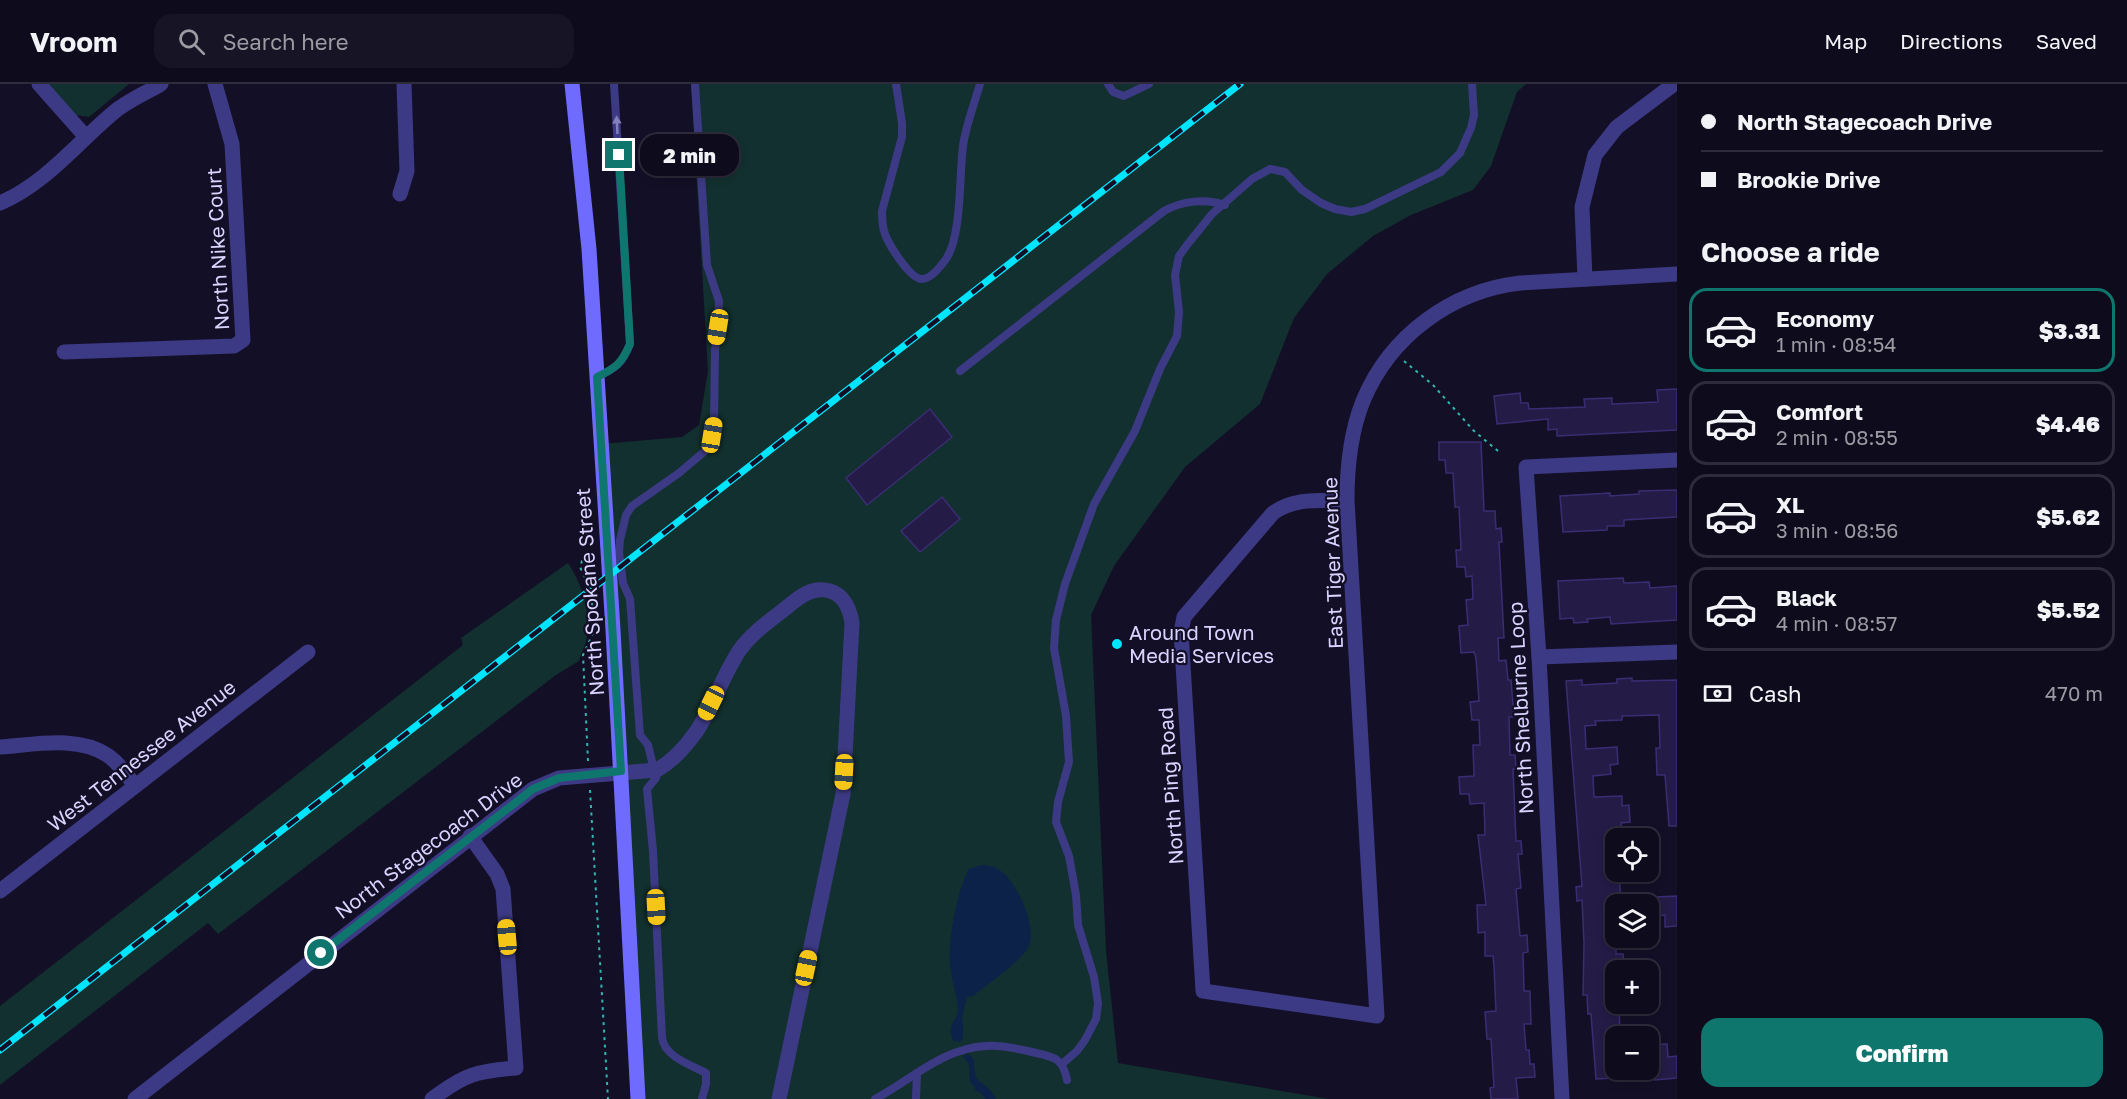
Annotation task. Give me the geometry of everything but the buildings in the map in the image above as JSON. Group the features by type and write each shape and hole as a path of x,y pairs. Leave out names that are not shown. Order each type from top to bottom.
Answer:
{"street":[{"path":"39,84 87,137"},
{"path":"0,203 20,195 115,111 161,84"},
{"name":"North Nike Court","path":"63,352 234,346 243,340 232,144 215,84"},
{"path":"400,194 407,171 404,84"},
{"name":"North Spokane Street","path":"572,84 589,249 621,771 638,1099"},
{"path":"1585,279 1582,207 1595,155 1617,128 1674,84"},
{"name":"East Tiger Avenue","path":"1377,1016 1347,500 1354,432 1363,402 1380,369 1400,343 1426,320 1455,302 1478,292 1520,283 1677,274"},
{"name":"North Shelburne Loop","path":"1562,1099 1539,657 1526,467 1677,460"},
{"name":"North Ping Road","path":"1347,500 1293,502 1273,513 1184,617 1181,632 1203,991 1377,1016"},
{"path":"654,770 667,765 696,732 726,674 750,637 803,594 824,590 834,592 841,598 851,614 852,623 843,794 779,1099"},
{"name":"West Tennessee Avenue","path":"0,891 308,652"},
{"path":"1539,657 1677,652"},
{"path":"0,747 71,743 92,747 107,755 135,786"},
{"name":"North Stagecoach Drive","path":"135,1099 533,789 559,778 654,770"},
{"path":"432,1099 453,1083 480,1071 516,1068 503,890 497,874 470,836"}],"lane":[{"path":"597,377 614,368 624,359 630,344 614,84"},
{"path":"695,84 707,266 719,301 712,435 705,451 696,459 632,506 626,515 620,540 620,567 623,583 630,599 640,735 648,745 656,778 647,789 653,851 662,1038 663,1044 676,1058 706,1073 702,1099"},
{"path":"896,84 902,137 882,212 882,224 895,254 909,271 922,279 935,272 945,261 952,247 965,135 980,84"},
{"path":"1108,84 1113,92 1124,96 1149,84"},
{"path":"1062,1064 1077,1051 1085,1040 1096,1019 1098,1003 1094,977 1077,925 1076,895 1069,856 1056,822 1058,802 1069,762 1066,716 1054,648 1056,620 1065,584 1094,504 1135,431 1160,369 1177,336 1179,312 1174,275 1179,256 1205,222 1255,177 1273,169 1285,172 1302,190 1321,203 1345,211 1365,209 1434,176 1460,153 1469,135 1474,115 1472,84"},
{"path":"960,371 1164,211 1174,205 1191,201 1218,202 1225,205"},
{"path":"878,1097 950,1054 984,1046 1005,1047 1044,1055 1062,1064 1067,1080"},
{"path":"916,1099 917,1073"},
{"path":"878,1097 890,1099"}],"path":[{"path":"1404,361 1433,385 1463,420 1498,451"},
{"path":"591,553 582,561 580,567 591,590 593,622 593,633 583,655 582,665 608,1099"}],"green space":[{"path":"47,84 129,84 89,117 75,115"},
{"path":"691,84 1526,84 1517,92 1491,166 1473,190 1411,215 1373,236 1327,274 1294,318 1260,404 1185,467 1114,566 1091,615 1106,951 1118,1063 1329,1099 638,1099 601,444 682,437 699,425 708,371"},
{"path":"568,563 581,588 586,605 587,637 579,661 556,675 218,934 208,923 0,1085 0,1006 463,645 461,638"}],"water":[{"path":"981,865 995,867 1003,873 1017,891 1027,914 1031,937 1029,946 1020,958 973,996 967,997 962,1018 963,1038 960,1042 954,1041 951,1031 958,1010 950,964 952,929 957,902 969,869"},
{"path":"968,1053 974,1060 978,1080 992,1092 996,1099 986,1099 978,1091 976,1092 970,1083 969,1064 963,1057"}],"railway":[{"path":"0,1050 1240,84"}],"place":[{"name":"Around Town Media Services","path":"1117,644"}],"route":[{"path":"321,953 533,789 559,778 621,771 597,377 614,368 624,359 630,344 619,155"}]}
